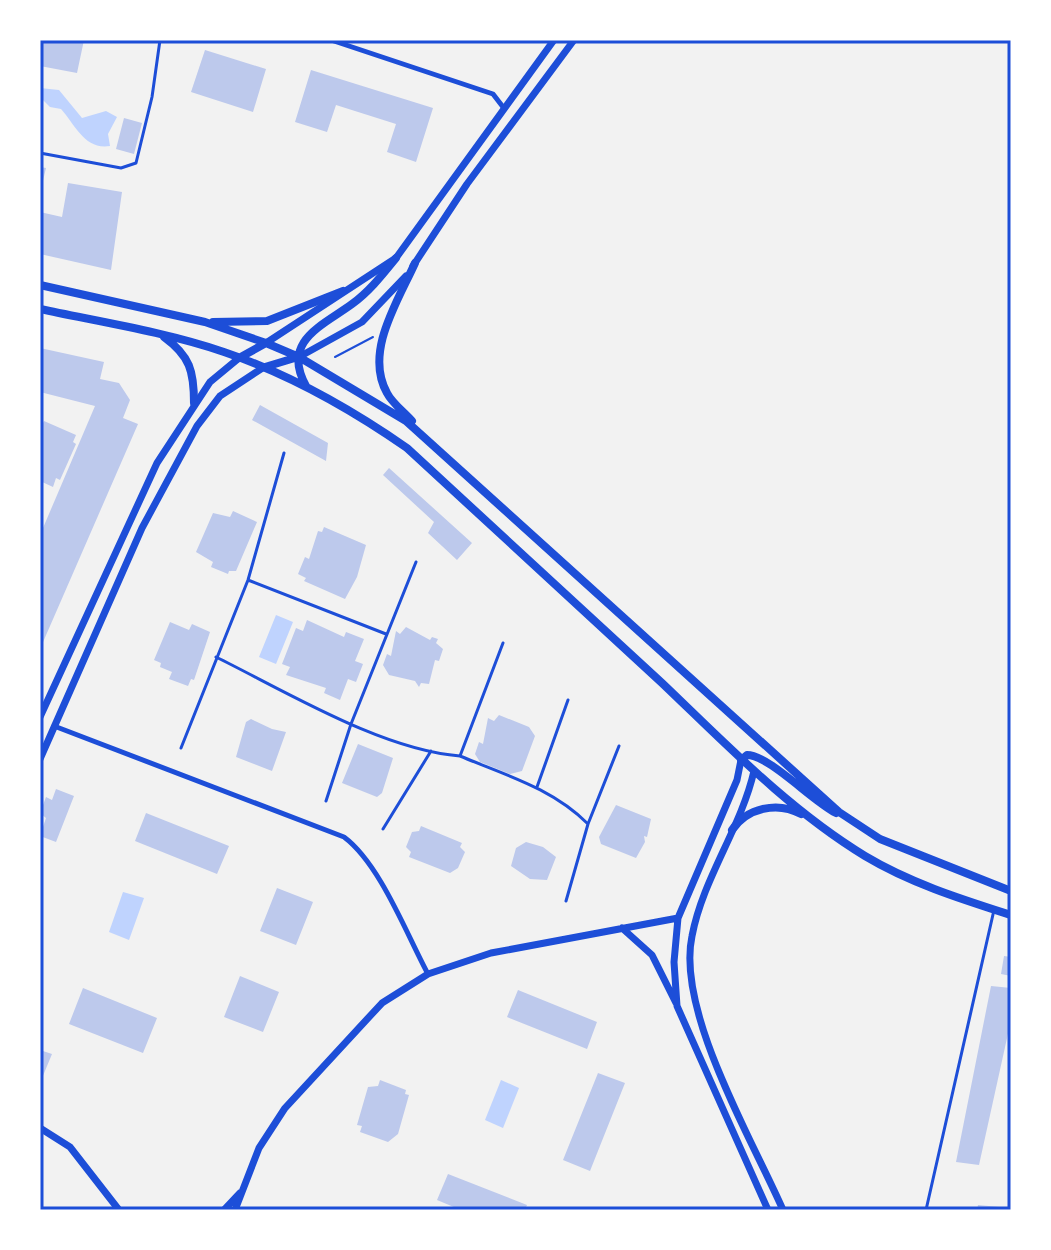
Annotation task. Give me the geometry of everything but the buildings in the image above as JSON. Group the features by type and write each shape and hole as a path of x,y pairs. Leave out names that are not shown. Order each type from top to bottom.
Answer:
{"main road":[{"path":"306,387 298,368 309,333 355,303 396,258"},
{"path":"415,263 380,347 378,369 388,395 426,436 757,739 864,830"},
{"path":"40,285 205,322 266,343 299,357 426,436"},
{"path":"205,322 267,321 343,291"},
{"path":"40,309 160,335 264,367 306,387 407,448 741,760 823,828 867,857 912,880 1011,915"},
{"path":"160,335 185,354 190,363 194,403"},
{"path":"239,358 266,343"},
{"path":"264,367 299,357"},
{"path":"754,771 759,757 757,739"},
{"path":"741,760 747,755 759,757 812,800 864,830 1011,891"},
{"path":"732,830 748,814 782,807 823,828"}],"street":[{"path":"331,40 493,94 503,107"},
{"path":"266,343 396,258 554,40"},
{"path":"299,357 362,322 400,285 467,184 574,40"},
{"path":"40,717 146,486 194,403 210,382 239,358"},
{"path":"40,759 44,738 54,726 142,528 197,426 220,396 264,367"},
{"path":"45,707 59,713"},
{"path":"54,726 344,837 358,848 370,866 428,974"},
{"path":"678,1007 674,962 678,918 737,780 741,760"},
{"path":"754,771 691,937 690,978 697,1011 783,1210"},
{"path":"235,1210 259,1148 285,1108 382,1003 428,974 491,953 678,918 686,923 691,937"},
{"path":"622,928 652,955 768,1210"},
{"path":"40,1128 70,1147 118,1207 125,1210"},
{"path":"224,1210 244,1188"}],"lane":[{"path":"40,153 121,168 136,163 152,97 160,40"},
{"path":"181,748 248,580 284,453"},
{"path":"326,801 351,724 416,562"},
{"path":"248,580 386,634"},
{"path":"460,756 503,643"},
{"path":"216,657 351,724 431,751 460,756 537,787 569,805 588,824"},
{"path":"537,787 568,700"},
{"path":"566,901 588,824 619,746"},
{"path":"383,829 431,751"},
{"path":"926,1210 994,910"}],"path":[{"path":"335,357 374,336"}],"water":[{"path":"40,88 59,90 82,118 106,111 117,117 108,134 110,146 87,141 61,109 50,107 40,97"},
{"path":"276,615 293,622 276,664 259,657"},
{"path":"123,892 144,898 129,940 109,932"},
{"path":"501,1080 519,1088 503,1128 485,1120"}]}
